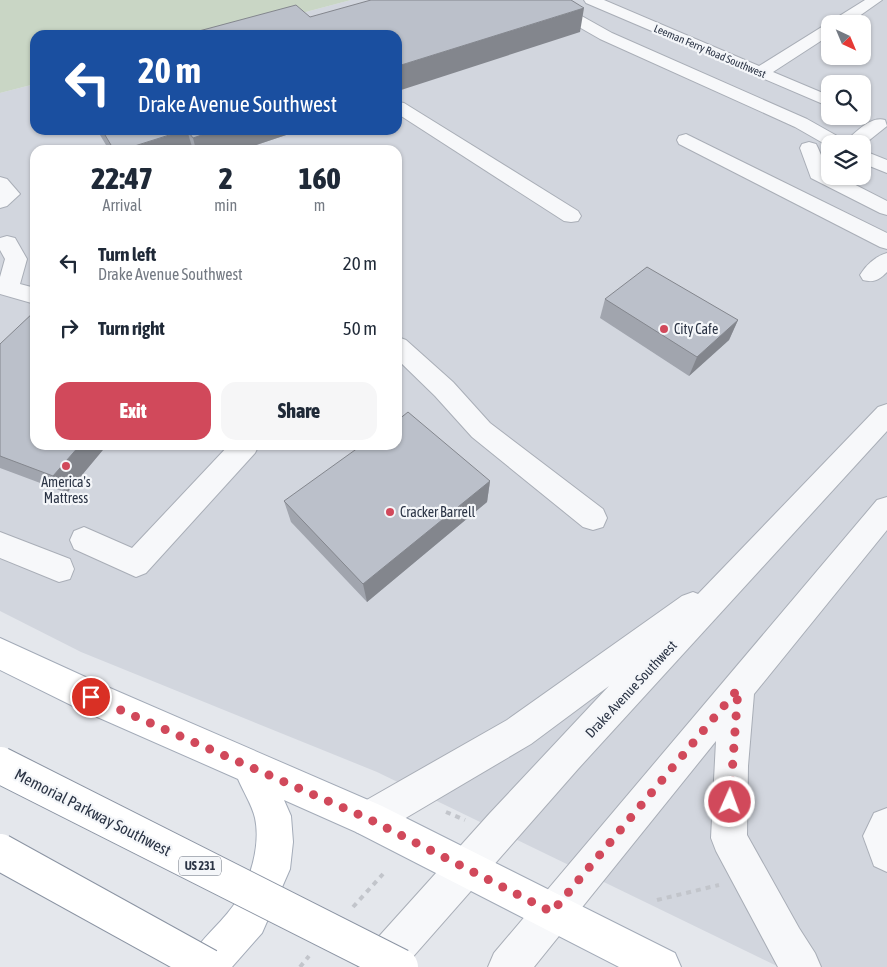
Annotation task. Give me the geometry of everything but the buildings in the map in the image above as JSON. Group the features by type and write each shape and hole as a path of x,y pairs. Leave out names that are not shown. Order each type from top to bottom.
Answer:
{"main road":[{"path":"0,654 91,697 369,819 661,967"},
{"name":"Memorial Parkway Southwest","path":"0,765 400,967"},
{"path":"0,852 207,967 248,919 271,869 275,842 273,816 250,767"}],"street":[{"path":"542,0 606,36 801,123 823,135"},
{"name":"Leeman Ferry Road Southwest","path":"590,0 821,98"},
{"path":"851,15 875,0"},
{"path":"761,72 821,34"},
{"path":"402,110 571,216"},
{"path":"871,120 883,126"},
{"path":"868,135 883,126"},
{"path":"686,140 887,242"},
{"path":"809,148 818,174 887,209"},
{"path":"871,160 887,167"},
{"path":"6,243 16,258 4,287 30,295"},
{"path":"402,350 444,389 481,430 593,518"},
{"name":"Drake Avenue Southwest","path":"378,967 464,866 747,566 887,414"},
{"path":"84,540 136,564 241,450"},
{"path":"508,967 887,508"},
{"path":"0,545 59,569"},
{"path":"369,819 519,732 747,566"},
{"path":"738,689 731,766 729,838 785,942 801,967"},
{"path":"887,826 880,836 887,853"}],"path":[{"path":"441,810 467,820"},
{"path":"656,900 728,883"}],"shaded area":[{"path":"351,0 887,0 887,967 779,967 377,772 81,652 0,611 0,93 30,85 30,135 402,135 402,30 238,30"}],"green space":[{"path":"0,0 351,0 238,30 30,30 30,85 0,93"}],"place":[{"name":"City Cafe","path":"664,329"},
{"name":"America's Mattress","path":"66,466"},
{"name":"Cracker Barrell","path":"390,512"}],"route":[{"path":"91,697 369,819 552,912 738,689 731,766 730,802"}]}
